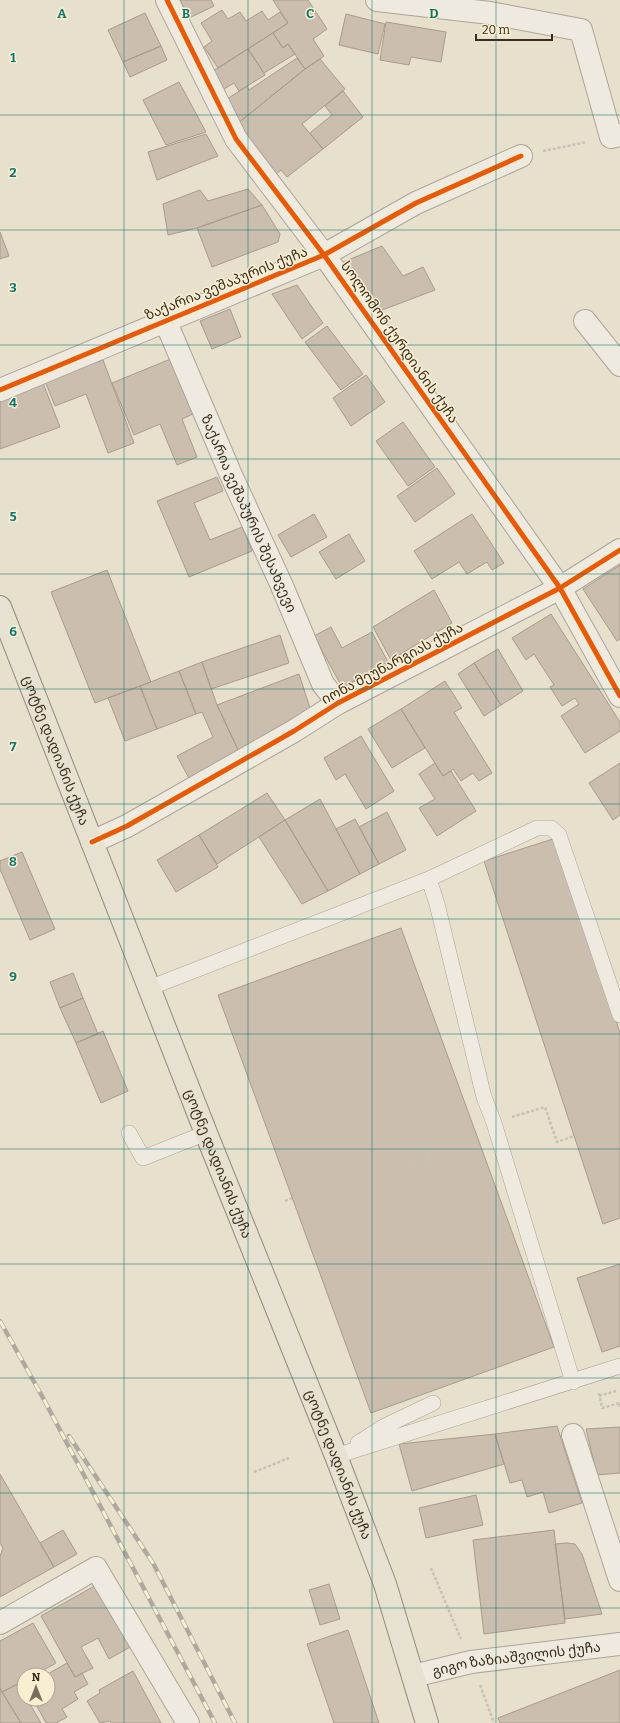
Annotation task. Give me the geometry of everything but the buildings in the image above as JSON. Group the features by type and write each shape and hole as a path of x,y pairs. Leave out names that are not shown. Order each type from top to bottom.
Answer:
{"main road":[{"name":"ცოტნე დადიანის ქუჩა","path":"0,607 206,1133 336,1456 385,1584 427,1723"}],"street":[{"name":"სოლომონ ქურდიანის ქუჩა","path":"166,0 236,139 324,255 560,588 620,696"},
{"path":"377,0 490,13 581,30 616,136"},
{"name":"ზაქარია ვეშაპურის ქუჩა","path":"0,390 324,255 416,203 521,156"},
{"name":"ზაქარია ვეშაპურის შესახვევი","path":"165,320 282,586 323,684 338,704"},
{"path":"585,321 620,365"},
{"name":"იონა მეუნარგიას ქუჩა","path":"92,842 127,826 294,731 338,704 560,588 620,550"},
{"path":"573,1435 620,1580"},
{"path":"0,1623 96,1568 188,1723"},
{"name":"გიგო ზაზიაშვილის ქუჩა","path":"413,1676 471,1662 620,1644"}],"lane":[{"path":"149,988 429,879 537,828 551,828 559,835 620,1015"},
{"path":"429,879 437,904 484,1098 494,1123 574,1382"},
{"path":"129,1132 143,1158 206,1133"},
{"path":"336,1456 574,1382 620,1366"},
{"path":"336,1456 383,1427 433,1403"}],"path":[{"path":"521,156 616,136"},
{"path":"494,1123 545,1107 557,1142 574,1136"},
{"path":"424,1146 430,1162 413,1169 408,1154 424,1146"},
{"path":"285,1201 292,1198"},
{"path":"594,1375 602,1408 619,1403 620,1407"},
{"path":"599,1396 620,1390"},
{"path":"254,1472 289,1458"}],"railway":[{"path":"0,1321 42,1396 215,1723"},
{"path":"69,1436 153,1563 235,1723"}],"cycle path":[{"path":"167,0 236,139 324,255 560,588 620,696"},
{"path":"0,390 324,255 416,203 521,156"},
{"path":"92,842 127,826 294,731 338,703 560,588 620,550"}]}
